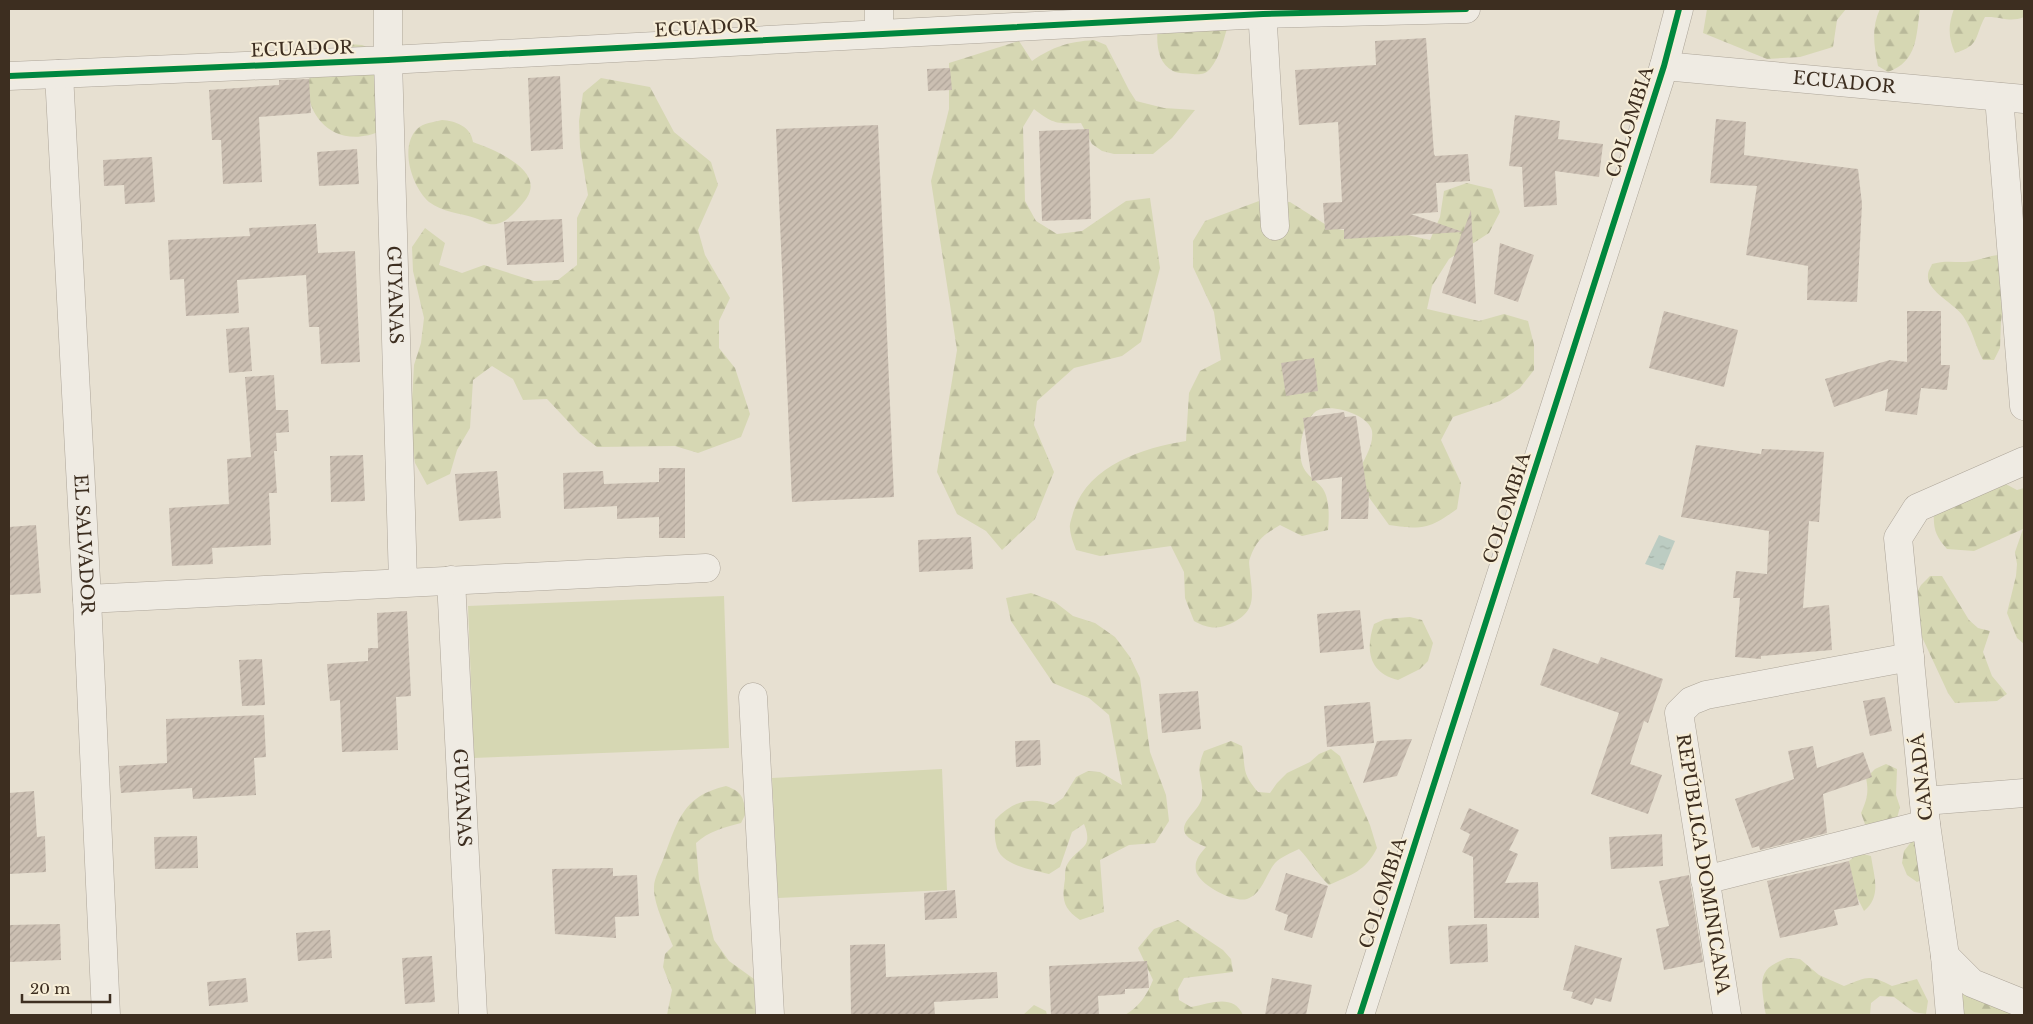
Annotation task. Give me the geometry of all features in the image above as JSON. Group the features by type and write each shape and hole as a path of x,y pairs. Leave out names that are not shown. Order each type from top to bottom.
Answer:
{"street":[{"name":"GUYANAS","path":"388,9 403,582"},
{"name":"ECUADOR","path":"9,76 388,60 879,21 1466,9"},
{"name":"COLOMBIA","path":"1360,1015 1664,66 1680,9"},
{"path":"1263,12 1275,226"},
{"name":"ECUADOR","path":"1664,66 2012,98"},
{"name":"EL SALVADOR","path":"59,74 87,599 106,1015"},
{"path":"2012,98 2024,406"},
{"name":"CANADÁ","path":"1950,1015 1945,956 1925,813 1898,538 1917,508 2024,461"},
{"path":"87,599 706,568"},
{"name":"GUYANAS","path":"451,580 473,1015"},
{"name":"REPÚBLICA DOMINICANA","path":"1727,1015 1679,713 1690,701 1706,695 1910,657"},
{"path":"753,697 770,1015"},
{"path":"1705,880 1925,813 2024,793"},
{"path":"1945,956 1972,983 2024,1004"}],"green space":[{"path":"1707,9 1846,9 1837,20 1833,47 1800,57 1767,59 1703,33"},
{"path":"1880,9 1920,9 1916,38 1910,54 1898,67 1888,72 1878,66 1875,51 1874,30"},
{"path":"1954,9 2024,9 2024,17 2009,19 1985,17 1976,40 1969,47 1955,53 1950,31"},
{"path":"1229,22 1217,58 1206,72 1202,74 1177,73 1164,63 1159,52 1158,26"},
{"path":"1094,40 1106,45 1136,101 1164,108 1195,110 1172,138 1153,154 1114,154 1102,151 1092,144 1081,123 1056,122 1046,118 1034,109 1023,127 1025,201 1036,221 1057,234 1082,231 1126,201 1150,198 1160,268 1141,342 1122,356 1074,368 1037,401 1034,425 1054,472 1035,519 1002,550 986,531 957,514 937,472 957,350 931,181 949,109 949,63 1019,41 1032,61 1062,46"},
{"path":"349,44 362,45 387,55 383,130 358,137 337,133 321,122 311,105 308,87 313,69 327,53"},
{"path":"601,78 650,87 674,132 711,162 718,185 698,230 705,255 730,298 719,321 719,348 735,368 750,414 741,437 698,453 675,446 597,447 579,433 547,399 523,400 513,379 492,366 473,380 470,428 457,450 450,474 427,485 415,463 410,438 414,365 421,343 424,318 413,271 412,247 425,228 445,243 439,265 462,273 484,265 534,281 558,280 577,265 577,218 588,195 580,147 579,121 583,93"},
{"path":"442,120 462,125 469,132 473,142 506,157 525,172 530,182 530,192 513,215 500,223 490,224 434,205 429,202 417,187 408,156 412,137 422,125"},
{"path":"1467,183 1492,189 1500,212 1489,233 1449,259 1432,286 1427,309 1479,321 1504,314 1528,321 1534,345 1534,370 1520,388 1500,401 1453,417 1441,440 1461,483 1457,509 1439,521 1425,526 1389,525 1360,485 1357,474 1368,453 1371,442 1372,431 1369,425 1363,419 1346,411 1328,408 1314,413 1310,418 1304,429 1300,452 1304,468 1321,487 1327,498 1328,530 1302,536 1280,525 1262,538 1255,546 1249,560 1252,597 1249,609 1230,624 1216,628 1207,627 1194,621 1185,598 1184,572 1171,546 1100,556 1076,550 1070,523 1080,497 1090,483 1103,471 1135,454 1186,441 1189,393 1200,371 1221,360 1214,312 1193,267 1193,241 1205,221 1259,201 1290,202 1331,228 1355,232 1380,229 1430,240 1440,217 1444,191"},
{"path":"1998,255 2008,261 2000,348 1994,360 1983,360 1963,316 1936,292 1929,281 1928,274 1932,264 1968,262"},
{"path":"1983,472 2017,490 2024,488 2024,644 2017,638 2007,613 2016,576 2015,552 2023,529 1974,551 1947,549 1940,541 1934,524 1934,513"},
{"path":"1930,576 1942,576 1969,620 1978,628 1990,631 1983,652 1992,676 2007,694 1997,701 1955,703 1948,693 1915,622 1915,596 1921,585"},
{"path":"1031,593 1055,602 1073,616 1095,623 1115,637 1130,657 1140,678 1150,752 1166,795 1169,821 1155,843 1129,845 1100,860 1104,912 1080,920 1067,907 1064,892 1067,865 1086,843 1087,832 1084,824 1072,832 1060,867 1049,874 1010,862 998,851 995,841 995,820 1008,808 1029,801 1045,802 1053,805 1063,798 1076,777 1088,771 1100,772 1122,785 1109,715 1089,698 1053,683 1011,621 1006,598"},
{"path":"724,596 729,748 474,758 468,606"},
{"path":"1410,617 1422,620 1433,643 1428,661 1420,669 1398,680 1388,677 1375,666 1370,651 1371,634 1374,624 1385,619"},
{"path":"1231,741 1242,746 1247,775 1258,792 1270,793 1287,773 1310,762 1319,754 1331,749 1340,756 1370,825 1377,848 1368,862 1357,871 1329,885 1299,849 1275,863 1256,893 1247,899 1241,900 1226,896 1203,882 1196,871 1196,864 1206,847 1193,841 1186,835 1184,828 1186,822 1200,804 1202,797 1200,765 1204,751"},
{"path":"1886,764 1897,769 1896,795 1900,807 1897,818 1876,830 1865,824 1861,813 1867,796 1866,778 1875,769"},
{"path":"942,769 947,890 778,898 772,778"},
{"path":"726,786 741,795 746,813 741,823 722,828 696,843 699,880 714,940 729,961 761,984 774,1015 667,1015 672,990 663,967 665,954 673,946 654,894 655,880 678,821 684,811 700,796"},
{"path":"1923,836 1928,877 1917,882 1907,875 1902,863 1904,851 1912,841"},
{"path":"1859,853 1871,856 1875,879 1873,899 1864,911 1853,889 1849,861"},
{"path":"1178,920 1223,950 1231,959 1233,972 1184,978 1178,989 1179,1000 1191,1007 1213,1002 1227,1002 1239,1008 1243,1015 1125,1015 1142,1000 1153,980 1138,948 1154,929"},
{"path":"1787,958 1800,959 1819,975 1844,986 1868,978 1873,978 1892,986 1917,979 1928,1001 1926,1014 1914,1012 1894,997 1880,996 1871,1003 1870,1015 1766,1015 1762,988 1763,976 1774,964"},
{"path":"1949,982 2024,1015 1935,1015 1935,989"},
{"path":"1034,1005 1046,1011 1047,1015 1023,1015"}],"water":[{"path":"1659,535 1675,541 1663,570 1645,564"}],"building":[{"path":"1426,38 1434,154 1435,156 1468,154 1470,181 1436,183 1438,212 1411,214 1463,232 1471,210 1476,304 1442,293 1462,232 1344,239 1344,229 1325,230 1323,203 1342,202 1338,122 1299,125 1295,70 1376,65 1375,41"},
{"path":"950,68 952,90 928,91 927,69"},
{"path":"560,76 563,149 531,151 528,78"},
{"path":"309,79 311,113 259,117 262,182 223,184 221,140 212,140 209,90 279,85 279,80"},
{"path":"1515,115 1560,121 1558,139 1603,144 1599,177 1555,171 1557,205 1524,207 1522,167 1509,166"},
{"path":"1716,119 1746,122 1744,155 1858,169 1862,204 1857,302 1807,300 1808,266 1746,255 1757,186 1710,183"},
{"path":"878,125 894,497 792,502 776,129"},
{"path":"1089,129 1091,219 1042,221 1039,131"},
{"path":"357,149 359,184 319,186 317,152"},
{"path":"152,157 155,202 125,204 124,185 104,186 103,160"},
{"path":"562,219 564,262 507,265 504,222"},
{"path":"316,224 318,253 355,251 360,362 321,364 319,327 309,327 306,275 237,280 239,313 186,316 184,279 170,280 168,240 250,236 249,228"},
{"path":"1500,243 1534,255 1518,302 1494,294"},
{"path":"1664,311 1738,330 1724,387 1649,368"},
{"path":"1907,311 1941,311 1941,365 1950,365 1947,390 1921,388 1917,415 1885,411 1888,389 1834,407 1825,379 1890,360 1907,362"},
{"path":"249,327 252,371 229,373 226,329"},
{"path":"1314,358 1318,391 1286,396 1281,363"},
{"path":"274,375 276,410 288,410 289,432 276,433 277,451 274,451 277,493 269,493 271,545 212,548 213,564 172,566 169,508 229,504 227,459 251,457 245,377"},
{"path":"1344,412 1345,417 1356,416 1367,492 1369,492 1368,519 1341,519 1342,477 1312,481 1303,418"},
{"path":"1696,445 1761,454 1762,449 1824,452 1819,522 1809,521 1803,608 1829,605 1832,650 1761,656 1761,659 1735,657 1740,598 1733,598 1736,571 1767,574 1769,531 1681,517"},
{"path":"363,455 365,501 331,502 330,456"},
{"path":"659,468 685,468 685,538 659,538 659,517 617,519 617,506 564,509 563,473 603,471 604,484 659,482"},
{"path":"497,471 501,518 459,521 455,474"},
{"path":"36,525 41,593 9,595 9,527"},
{"path":"971,537 973,569 919,572 918,540"},
{"path":"1360,610 1364,649 1320,653 1317,614"},
{"path":"407,611 411,696 396,697 398,750 342,752 340,700 330,701 327,664 368,661 368,648 378,648 377,613"},
{"path":"1553,648 1598,664 1601,657 1663,679 1648,723 1644,721 1630,764 1662,775 1648,814 1591,794 1619,713 1540,685"},
{"path":"262,659 265,705 242,706 239,660"},
{"path":"1198,691 1201,729 1162,733 1159,694"},
{"path":"1885,697 1892,731 1870,736 1863,701"},
{"path":"1370,702 1374,743 1327,747 1324,706"},
{"path":"264,715 266,757 254,758 256,795 193,799 192,788 121,793 119,766 167,763 166,719"},
{"path":"1412,739 1397,776 1363,783 1377,741"},
{"path":"1040,740 1041,765 1016,767 1015,741"},
{"path":"1813,746 1817,768 1863,752 1872,777 1823,794 1827,833 1760,850 1759,846 1752,848 1735,799 1794,779 1788,751"},
{"path":"34,791 37,837 45,836 46,872 9,874 9,793"},
{"path":"1469,808 1519,830 1509,850 1518,854 1505,883 1538,882 1539,918 1474,918 1473,857 1462,852 1470,834 1460,829"},
{"path":"1662,834 1663,866 1611,869 1609,837"},
{"path":"197,836 198,868 155,869 154,837"},
{"path":"1849,861 1859,905 1834,910 1838,925 1780,938 1767,881"},
{"path":"613,868 613,876 637,875 639,916 615,917 616,938 555,934 552,869"},
{"path":"1286,873 1328,886 1312,938 1284,930 1288,915 1275,910"},
{"path":"1689,875 1703,962 1664,970 1656,929 1669,926 1659,881"},
{"path":"955,890 957,918 925,920 924,893"},
{"path":"60,924 61,960 9,962 9,925"},
{"path":"1487,924 1488,962 1450,964 1448,926"},
{"path":"330,930 332,958 298,961 296,933"},
{"path":"885,944 886,977 997,972 998,998 934,1002 935,1015 851,1015 850,945"},
{"path":"1575,945 1622,958 1611,1002 1595,998 1592,1005 1571,998 1573,992 1563,990"},
{"path":"432,956 435,1002 405,1004 402,958"},
{"path":"1147,961 1149,988 1125,989 1125,994 1098,996 1099,1015 1051,1015 1049,966"},
{"path":"246,978 248,1002 209,1006 207,982"},
{"path":"1272,978 1312,985 1306,1015 1265,1015"}],"cycle path":[{"path":"9,76 388,60 1263,14 1466,9"},
{"path":"1360,1015 1664,66 1679,9"}]}
